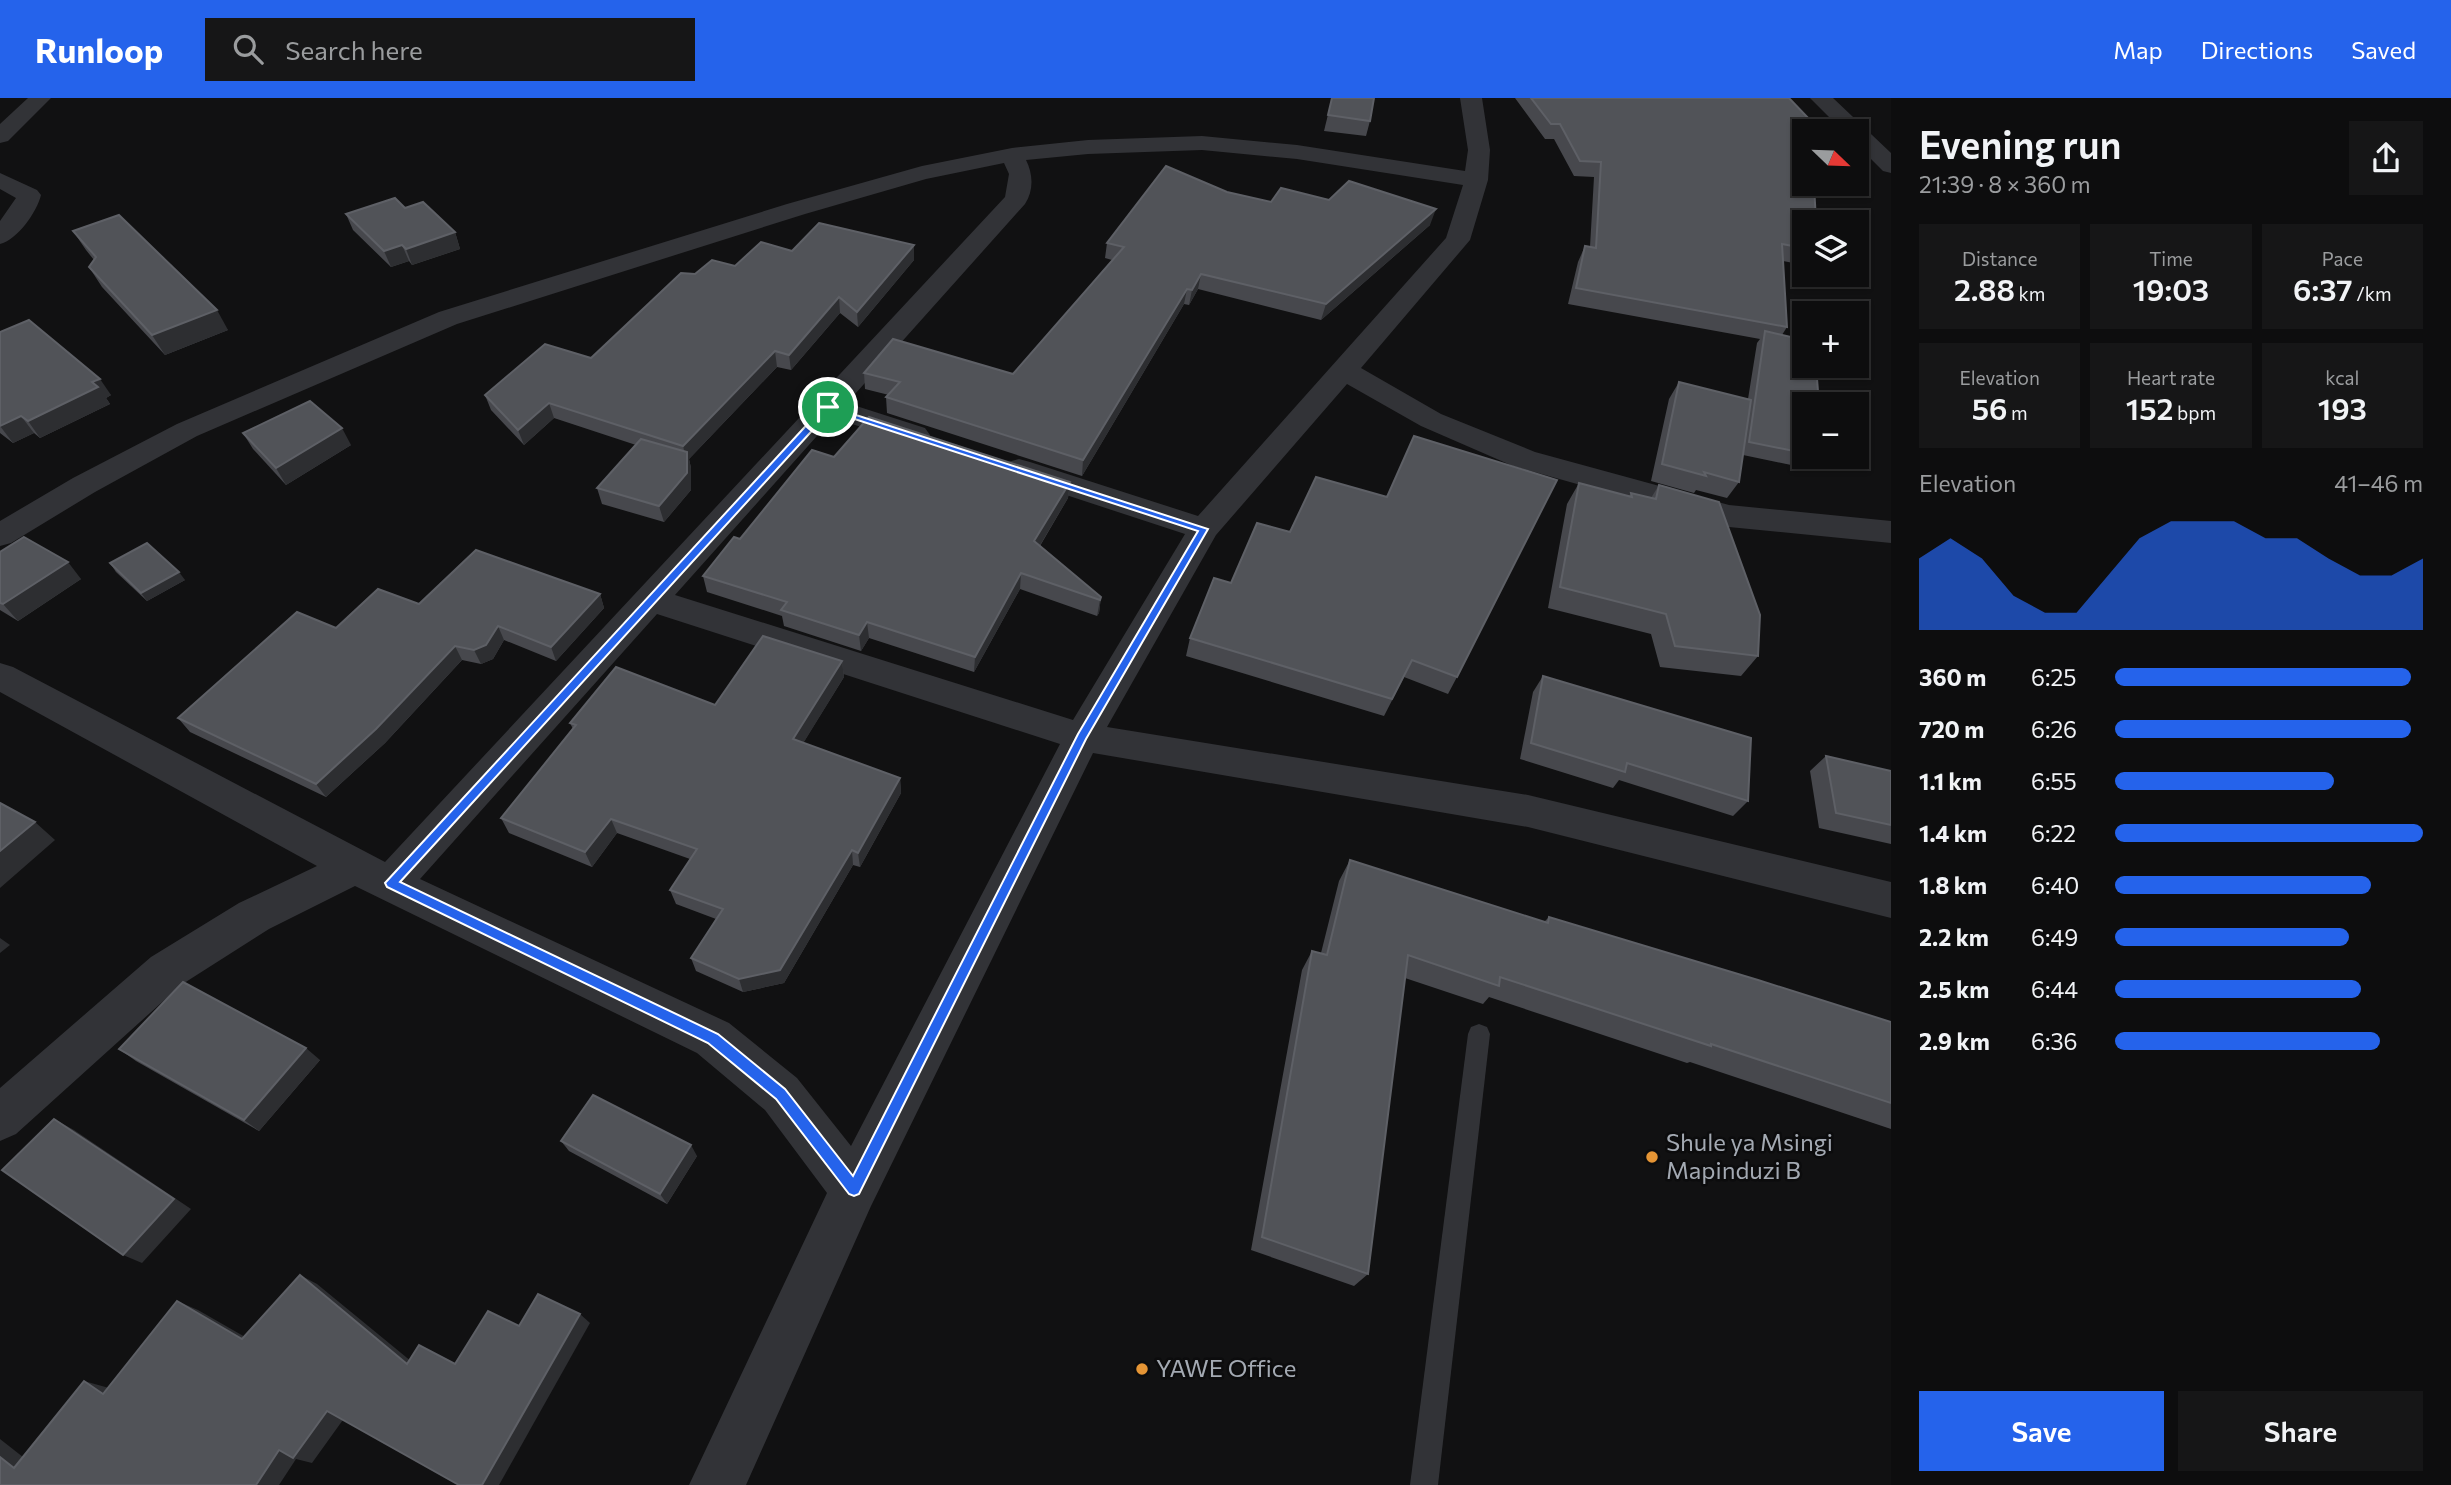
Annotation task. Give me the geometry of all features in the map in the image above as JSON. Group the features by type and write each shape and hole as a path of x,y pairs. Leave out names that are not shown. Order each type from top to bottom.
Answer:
{"street":[{"path":"0,136 40,98"},
{"path":"717,1485 854,1189 1082,737 1203,529 1458,240 1476,180 1479,150 1471,98"},
{"path":"1821,98 1843,119"},
{"path":"0,535 187,430 448,318 922,173 1012,155 1088,147 1202,143 1297,152 1476,180"},
{"path":"1869,145 1891,166"},
{"path":"0,1118 166,971 254,916 373,875 651,600 1017,199 1021,174 1012,155"},
{"path":"0,180 29,195 27,204 0,237"},
{"path":"1342,369 1431,420 1524,459 1729,516 1891,532"},
{"path":"828,407 945,445"},
{"path":"997,462 1203,529"},
{"path":"651,600 1082,737 1528,811 1891,900"},
{"path":"0,676 373,875 713,1038 781,1094 854,1189"}],"lane":[{"path":"1424,1485 1479,1034"}],"building":[{"path":"1332,98 1374,98 1370,121 1328,115"},
{"path":"1531,98 1789,98 1809,119 1792,119 1792,196 1815,196 1815,210 1792,210 1792,246 1782,244 1787,327 1576,288 1585,246 1596,248 1601,162 1580,161 1560,124 1551,124"},
{"path":"1166,166 1227,192 1271,202 1281,188 1329,200 1349,181 1436,209 1326,304 1201,274 1192,290 1187,289 1083,460 886,397 900,382 864,373 893,339 1013,374 1124,247 1107,243"},
{"path":"395,198 405,208 423,202 455,232 406,249 402,245 384,251 346,214"},
{"path":"119,215 217,310 152,335 89,267 96,257 73,231"},
{"path":"819,223 914,245 857,312 839,297 789,355 775,351 683,446 549,403 518,430 485,395 545,344 591,358 681,273 695,274 712,260 735,266 761,242 792,251"},
{"path":"29,320 100,379 92,382 98,387 28,421 21,416 0,426 0,332"},
{"path":"1765,331 1792,337 1792,378 1817,378 1818,392 1792,392 1792,451 1749,442"},
{"path":"1679,382 1751,400 1739,482 1662,464"},
{"path":"310,401 342,428 276,468 243,433"},
{"path":"869,417 1070,482 1034,541 1101,597 1100,600 1021,573 975,657 867,622 859,635 781,610 787,602 703,576 734,537 740,539 812,450 834,457"},
{"path":"1414,436 1557,480 1457,677 1412,660 1392,699 1190,638 1214,578 1231,583 1257,523 1290,532 1316,477 1387,497"},
{"path":"641,439 687,452 687,473 659,506 597,488"},
{"path":"1579,483 1632,497 1631,493 1656,499 1659,485 1719,502 1760,615 1758,656 1675,646 1666,614 1560,587"},
{"path":"24,537 68,562 3,604 0,603 0,552"},
{"path":"147,543 179,572 141,593 110,563"},
{"path":"476,550 600,594 551,647 498,626 486,645 474,650 455,646 376,729 316,784 178,718 297,612 336,628 378,589 419,604"},
{"path":"763,636 842,661 793,739 900,778 858,853 852,850 780,970 739,979 691,958 723,909 670,890 697,849 611,819 585,852 501,818 576,725 570,723 616,667 715,705"},
{"path":"1543,676 1751,738 1748,801 1627,763 1625,772 1531,743"},
{"path":"1826,756 1891,771 1891,825 1836,813"},
{"path":"0,803 35,822 0,851"},
{"path":"1350,860 1548,923 1549,917 1891,1022 1891,1103 1500,977 1499,986 1408,955 1368,1274 1262,1237 1312,951 1327,955"},
{"path":"183,982 306,1048 244,1120 119,1049"},
{"path":"593,1095 691,1145 660,1194 561,1141"},
{"path":"54,1119 174,1199 123,1255 2,1170"},
{"path":"300,1275 407,1364 419,1345 455,1364 488,1311 519,1326 538,1294 580,1314 482,1485 459,1485 327,1411 293,1458 279,1450 256,1485 0,1485 0,1457 14,1468 84,1381 103,1394 177,1301 242,1339"}],"place":[{"name":"Shule ya Msingi Mapinduzi B","path":"1652,1157"},
{"name":"YAWE Office","path":"1142,1369"}],"route":[{"path":"828,407 1203,529 1082,737 854,1189 781,1094 713,1038 391,883 828,407"}]}
